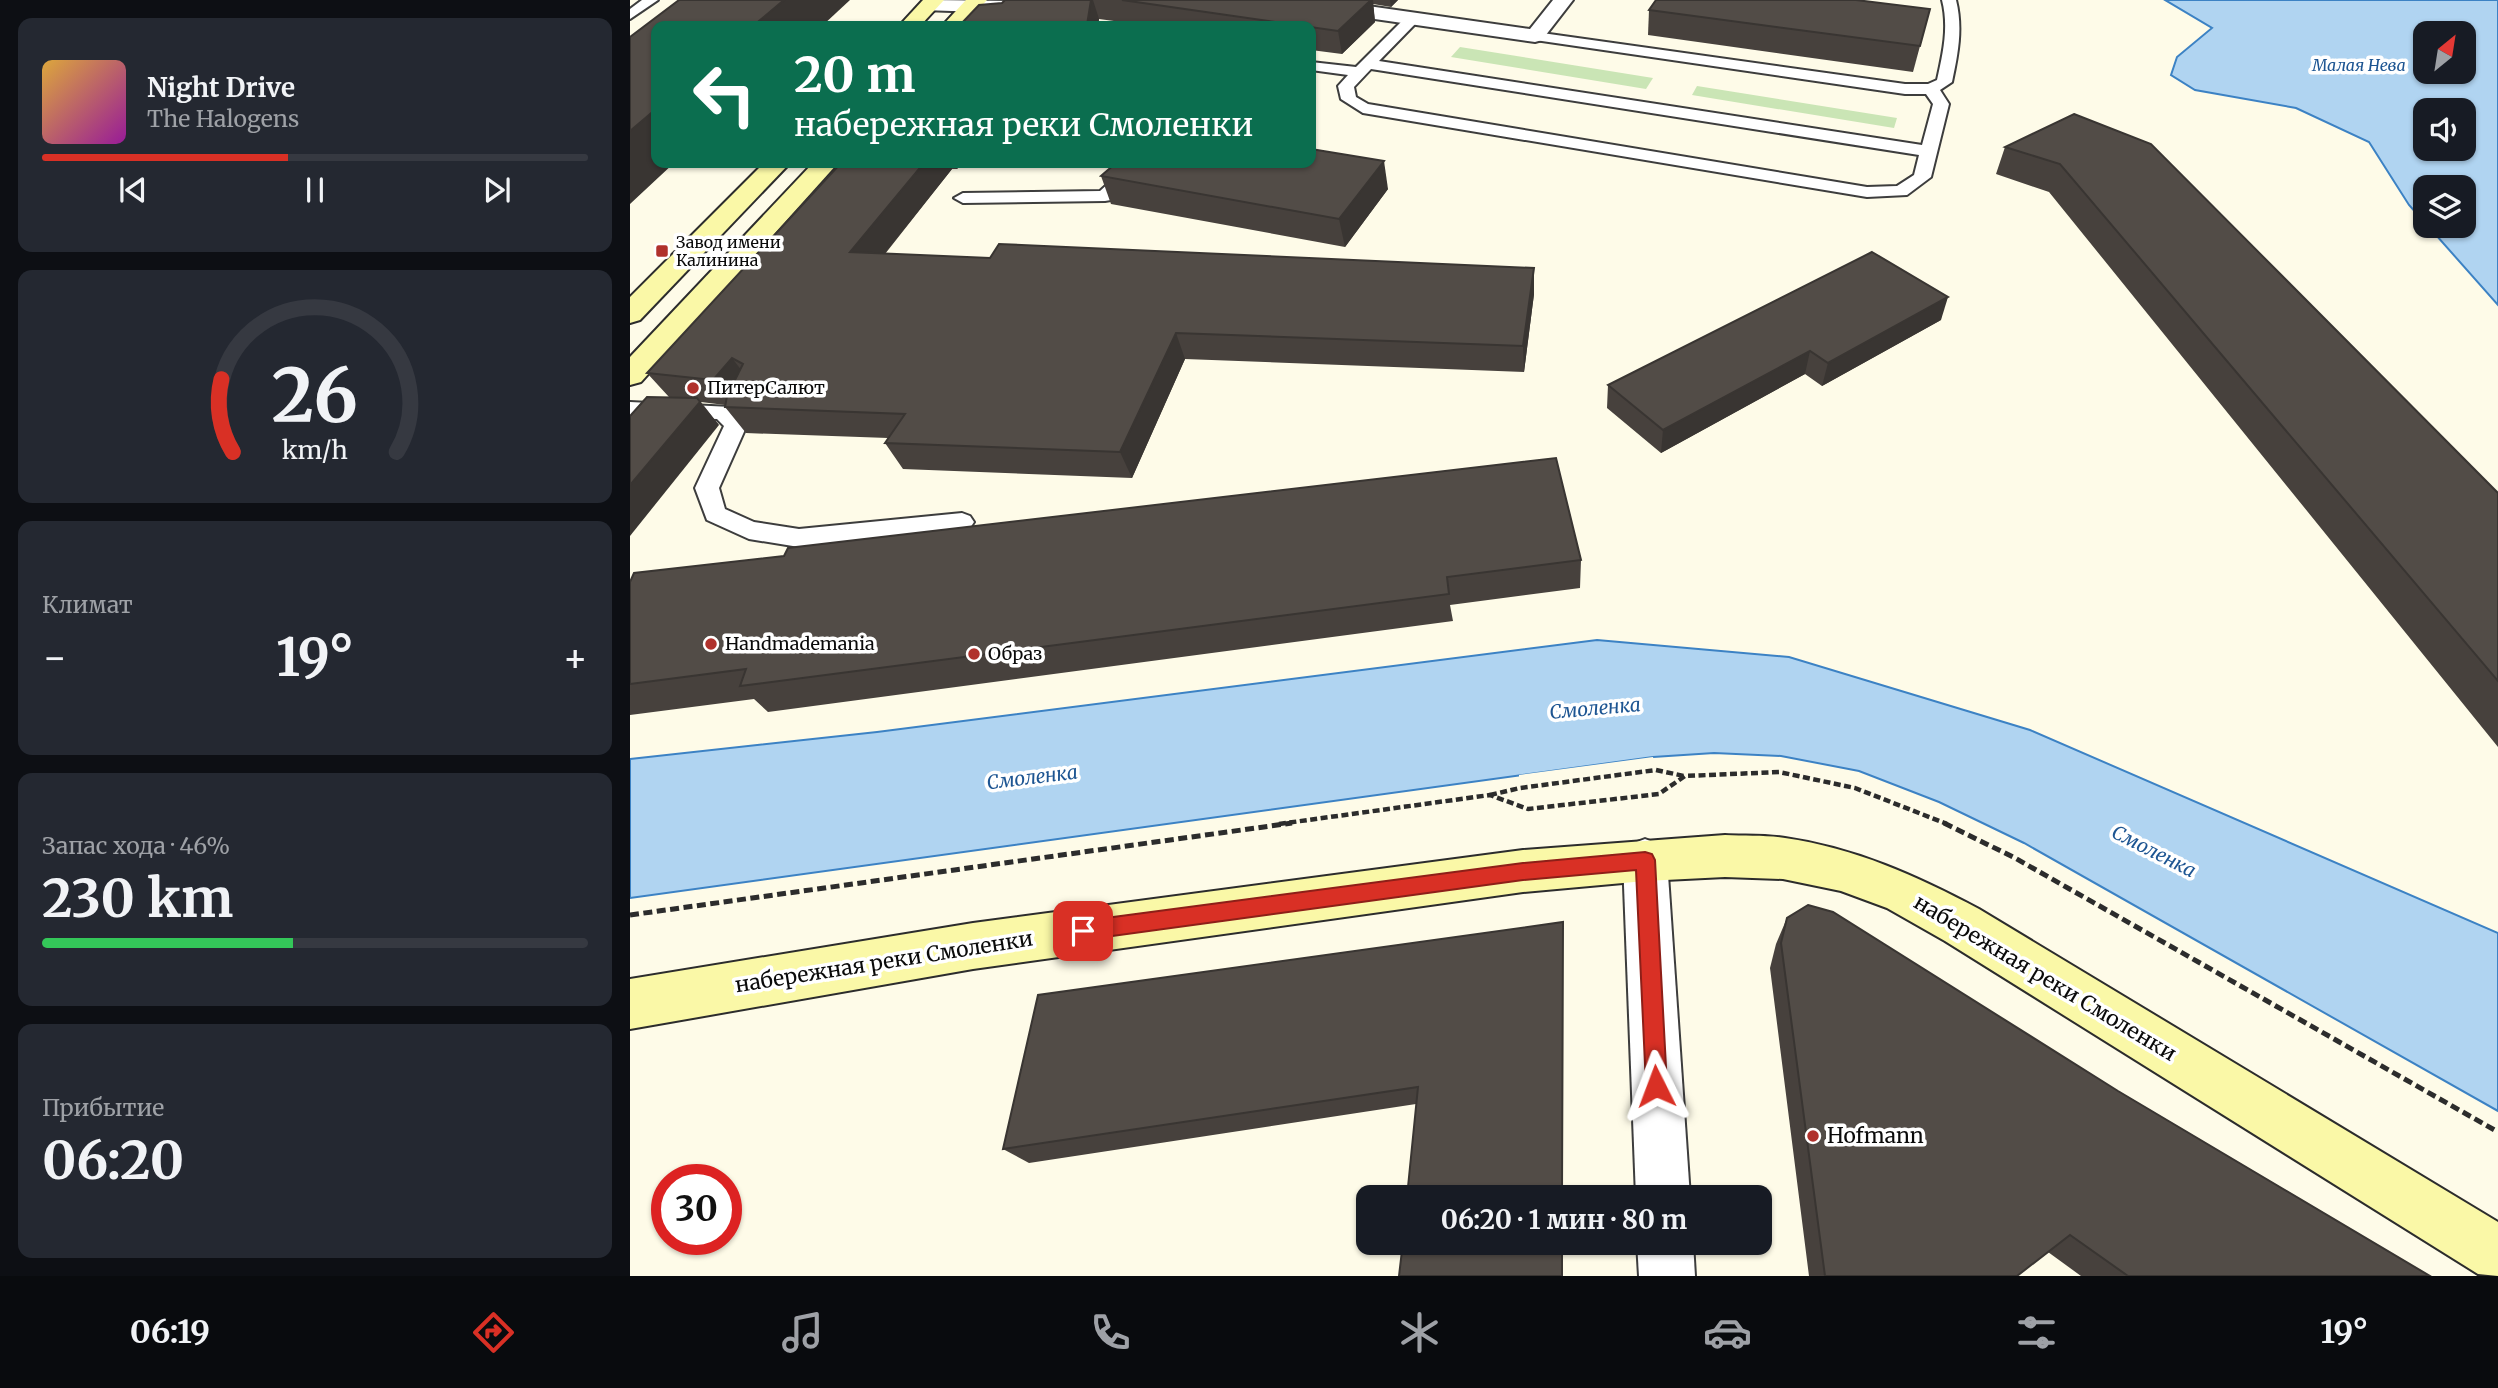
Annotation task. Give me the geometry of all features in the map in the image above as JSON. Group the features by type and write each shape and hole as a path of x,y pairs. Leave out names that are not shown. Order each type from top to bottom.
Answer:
{"main road":[{"path":"914,21 931,3"},
{"path":"957,21 974,3"},
{"path":"630,314 773,168"},
{"path":"630,374 821,168"},
{"name":"набережная реки Смоленки","path":"630,1004 986,944 1523,871 1645,860 1725,856 1783,858 1842,870 1902,892 1962,925 2498,1254"}],"street":[{"path":"1284,0 1535,36 1563,0"},
{"path":"931,3 1036,7"},
{"path":"1645,860 1662,1185"},
{"path":"1666,1255 1667,1276"}],"lane":[{"path":"630,16 651,0"},
{"path":"1535,36 1561,42 1905,89 1931,89 1944,82 1953,40 1949,0"},
{"path":"1934,16 1953,19"},
{"path":"1413,18 1346,86 1349,99 1363,108 1867,192 1901,191 1922,177 1941,104 1931,89"},
{"path":"1316,66 1364,68 1929,150"},
{"path":"963,198 1105,196 1136,168"},
{"path":"630,409 723,412 736,425 707,488 715,513 749,530 799,538 962,522"}],"path":[{"path":"1490,795 1520,788 1656,770 1685,776"}],"green space":[{"path":"1460,47 1653,78 1646,89 1451,57"},
{"path":"1697,86 1897,118 1894,128 1692,95"}],"water":[{"name":"Малая Нева","path":"2165,0 2498,0 2498,305 2439,238 2476,238 2476,175 2413,175 2413,210 2369,142 2296,108 2195,90 2171,75 2177,57 2212,28"},
{"name":"Смоленка","path":"1597,640 1789,657 2030,730 2498,933 2498,1111 2024,843 1939,802 1859,771 1781,756 1714,753 1653,757 630,898 630,759 877,732"}],"pier":[{"path":"1653,757 1654,761 1519,779 1519,775"}],"building":[{"path":"679,0 784,0 759,21 651,21"},
{"path":"1005,0 1091,0 1088,21 964,21 979,5 1002,3"},
{"path":"1122,0 1371,0 1338,31 1316,28 1316,21 1268,21"},
{"path":"1656,0 1856,0 1930,9 1920,46 1649,10"},
{"path":"651,21 651,113 630,131 630,37"},
{"path":"2074,114 2151,144 2498,493 2498,681 2060,164 2005,147"},
{"path":"1316,150 1384,161 1339,219 1101,176 1110,168 1316,168"},
{"path":"836,168 920,168 850,252 990,258 999,244 1534,268 1523,346 1176,333 1120,452 885,443 905,414 725,407 727,396 743,364 732,358 713,380 647,373"},
{"path":"1872,252 1948,297 1828,363 1810,351 1663,430 1608,385"},
{"path":"647,397 697,398 700,402 630,485 630,416"},
{"path":"1556,458 1581,560 1447,577 1449,594 740,686 746,669 630,684 630,582 634,573 784,556 788,548"},
{"path":"1808,905 1833,912 2118,1091 2430,1276 2128,1276 2070,1235 2017,1276 1825,1276 1781,943 1787,918"},
{"path":"1563,922 1562,1185 1408,1185 1418,1087 1003,1149 1038,995"},
{"path":"1401,1255 1562,1255 1562,1276 1399,1276"}],"place":[{"name":"Завод имени Калинина","path":"662,251"},
{"name":"ПитерСалют","path":"693,388"},
{"name":"Handmademania","path":"711,644"},
{"name":"Образ","path":"974,654"},
{"name":"Hofmann","path":"1813,1136"}],"route":[{"path":"1083,931 1523,871 1645,860 1656,1086"}]}
